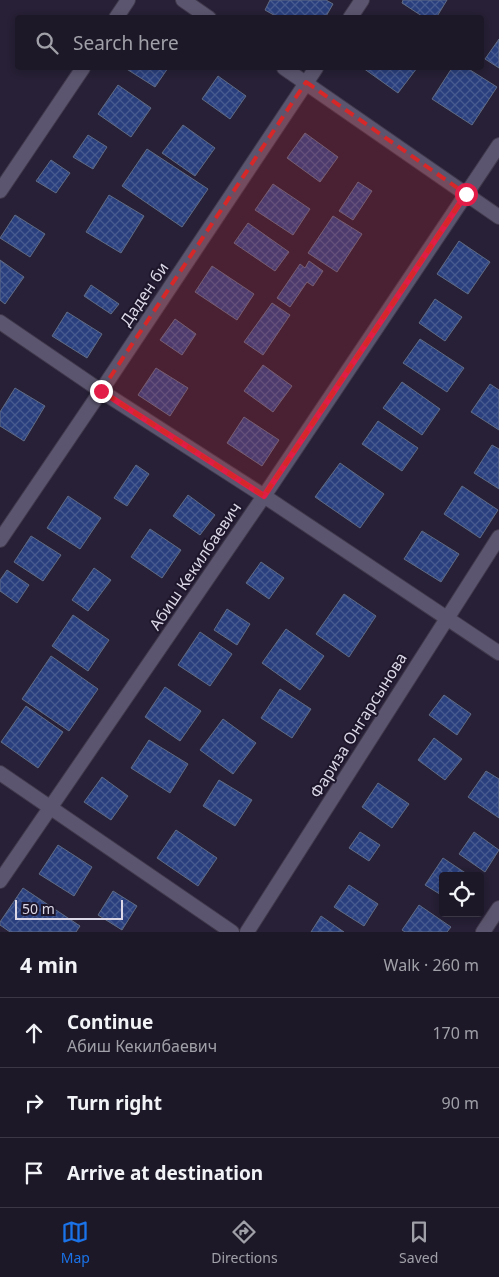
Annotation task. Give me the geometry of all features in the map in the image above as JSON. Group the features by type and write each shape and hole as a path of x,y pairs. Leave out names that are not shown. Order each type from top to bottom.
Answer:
{"street":[{"path":"118,15 128,0"},
{"path":"183,0 205,15"},
{"path":"352,15 362,0"},
{"path":"0,191 81,70"},
{"path":"287,70 499,217"},
{"name":"Даден би","path":"0,540 315,70"},
{"name":"Абиш Кекилбаевич","path":"0,881 264,496 499,145"},
{"path":"0,322 101,391 264,496 499,653"},
{"name":"Фариза Онгарсынова","path":"247,932 499,537"},
{"path":"0,773 232,932"},
{"path":"482,932 499,908"}],"highlighted area":[{"path":"306,82 466,194 264,496 101,391"}],"building":[{"path":"270,0 326,0 333,4 327,15 274,15 265,10"},
{"path":"403,0 447,0 438,15 420,15 402,3"},
{"path":"499,39 499,68 485,59"},
{"path":"128,70 167,70 155,87"},
{"path":"366,70 415,70 398,93"},
{"path":"451,70 470,70 497,87 472,125 432,99"},
{"path":"218,76 246,96 230,119 202,99"},
{"path":"118,85 151,108 131,137 98,114"},
{"path":"183,125 215,148 195,176 162,153"},
{"path":"305,133 338,157 320,182 287,158"},
{"path":"88,135 107,147 93,169 73,157"},
{"path":"147,149 208,189 182,227 122,186"},
{"path":"51,160 70,173 56,193 36,181"},
{"path":"358,182 372,191 353,220 339,211"},
{"path":"273,184 310,209 293,235 255,210"},
{"path":"109,195 144,216 121,253 86,232"},
{"path":"15,215 45,234 30,257 0,238"},
{"path":"333,216 362,234 337,272 308,253"},
{"path":"248,223 289,252 275,271 234,243"},
{"path":"459,241 490,262 468,294 437,274"},
{"path":"0,260 24,277 5,304 0,300"},
{"path":"309,261 323,271 313,286 307,282 290,307 277,298 300,264 305,268"},
{"path":"212,266 254,294 237,320 195,292"},
{"path":"91,285 119,304 111,314 84,296"},
{"path":"435,299 462,317 445,341 419,323"},
{"path":"272,303 290,315 263,355 244,342"},
{"path":"67,312 102,334 87,358 52,336"},
{"path":"175,319 196,334 182,355 160,340"},
{"path":"420,339 464,368 447,392 403,363"},
{"path":"263,365 292,386 273,412 244,391"},
{"path":"156,368 188,388 170,416 138,395"},
{"path":"402,382 440,409 422,435 383,408"},
{"path":"490,384 499,390 499,430 471,412"},
{"path":"15,388 45,406 24,441 0,426 0,412"},
{"path":"244,417 279,440 262,466 227,443"},
{"path":"378,421 418,448 402,471 362,444"},
{"path":"492,445 499,449 499,489 474,473"},
{"path":"340,463 384,494 360,528 315,497"},
{"path":"136,465 149,474 127,506 114,498"},
{"path":"462,486 498,510 480,538 444,514"},
{"path":"188,495 215,515 200,535 173,516"},
{"path":"68,496 101,518 80,549 47,528"},
{"path":"150,529 181,550 162,578 131,557"},
{"path":"422,531 459,554 441,582 404,559"},
{"path":"31,536 61,555 43,581 14,562"},
{"path":"261,562 284,578 269,599 246,583"},
{"path":"94,568 111,580 88,611 72,600"},
{"path":"7,570 29,585 17,603 0,591 0,580"},
{"path":"344,594 376,616 349,657 316,634"},
{"path":"227,609 250,624 237,645 214,630"},
{"path":"73,615 109,640 88,671 52,646"},
{"path":"286,629 324,656 300,690 262,663"},
{"path":"200,632 232,654 210,686 178,665"},
{"path":"51,656 98,689 69,731 22,699"},
{"path":"165,687 201,711 180,741 145,717"},
{"path":"280,689 311,709 292,738 261,718"},
{"path":"444,695 471,714 457,735 429,715"},
{"path":"26,706 63,732 38,768 1,742"},
{"path":"223,719 256,743 233,774 200,750"},
{"path":"434,738 462,759 445,780 418,760"},
{"path":"149,740 188,764 170,793 131,768"},
{"path":"486,771 499,779 499,818 468,797"},
{"path":"102,777 128,796 111,820 84,802"},
{"path":"219,780 252,800 235,826 203,806"},
{"path":"378,783 409,804 392,828 362,807"},
{"path":"176,830 217,858 198,886 157,858"},
{"path":"360,832 380,845 369,861 349,848"},
{"path":"474,832 499,850 485,872 459,854"},
{"path":"58,845 92,867 74,896 39,874"},
{"path":"443,858 464,872 439,872 439,894 425,885"},
{"path":"349,885 378,904 364,926 334,907"},
{"path":"23,888 80,926 76,932 10,932 0,925 0,922"},
{"path":"113,891 137,906 122,930 98,915"},
{"path":"419,905 451,927 447,932 405,932 402,930"},
{"path":"321,916 344,932 311,932"}],"route":[{"path":"101,391 264,496 466,194"}]}
